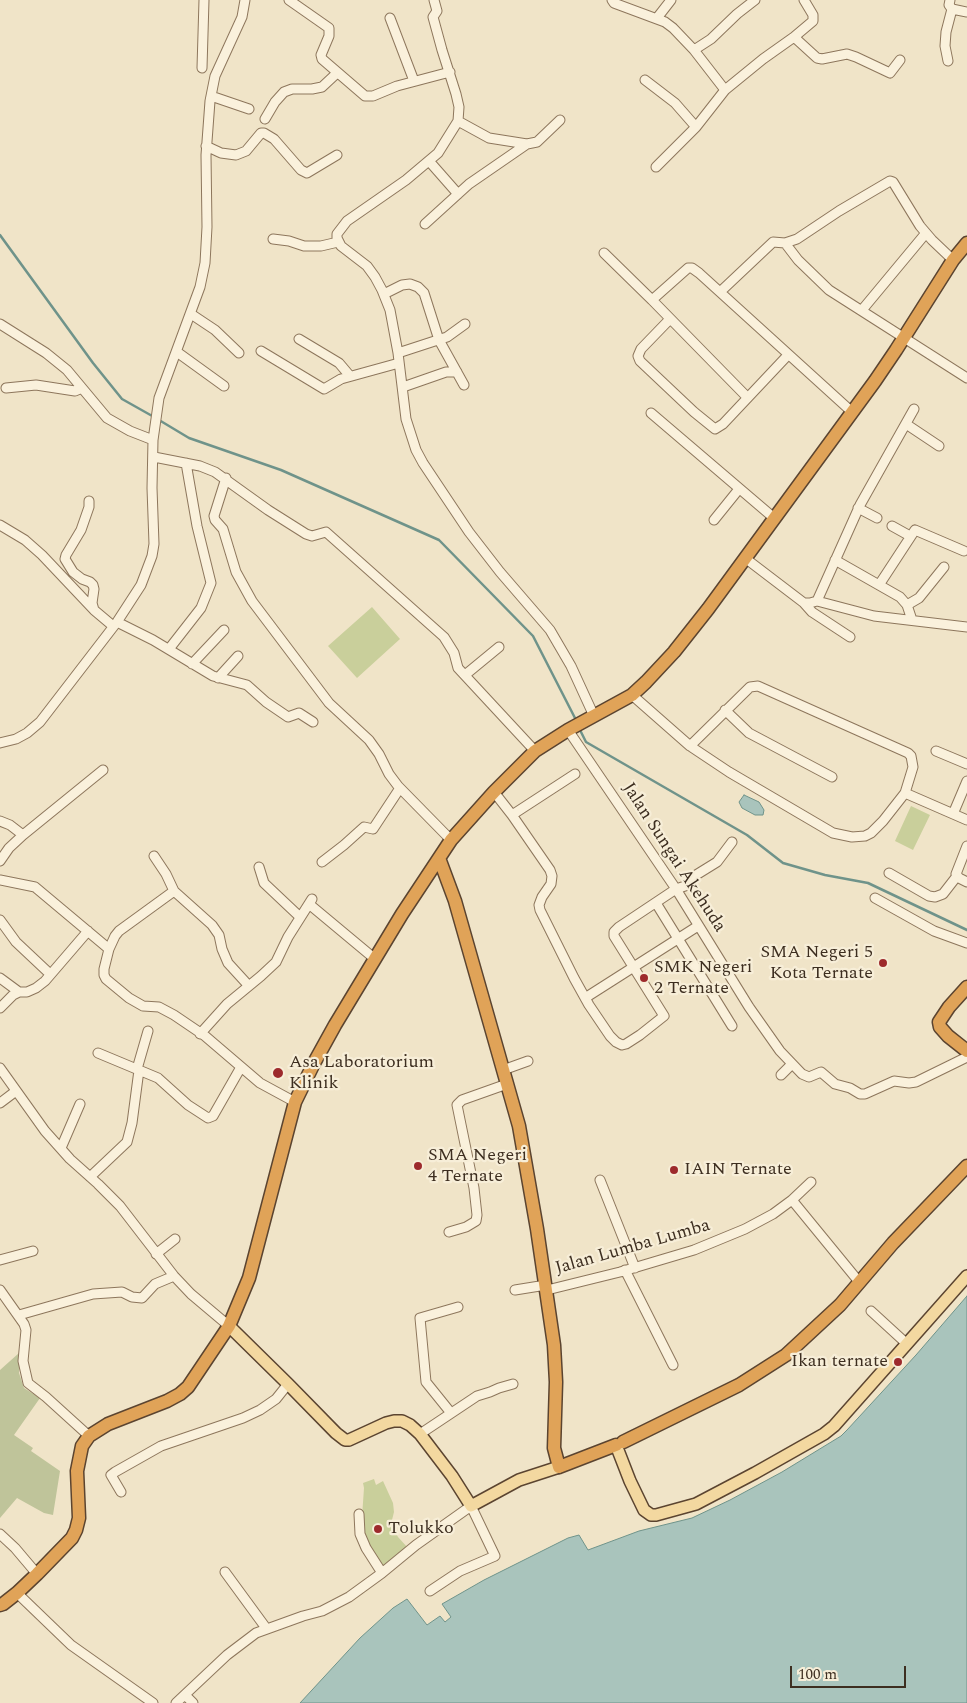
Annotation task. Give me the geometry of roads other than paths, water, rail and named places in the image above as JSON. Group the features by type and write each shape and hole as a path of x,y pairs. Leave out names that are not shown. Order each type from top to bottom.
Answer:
{"highway":[{"path":"1,1606 37,1574 72,1538 76,1530 79,1510 77,1471 82,1446 89,1436 108,1424 180,1394 188,1386 229,1326 249,1278 296,1102 314,1063 335,1025 402,914 451,840 494,792 535,751 569,729 632,695 674,652 852,412 903,339 952,260 967,243"},
{"path":"439,858 456,901 519,1126 554,1345 556,1382 554,1448 559,1467 620,1444 724,1393 786,1356 840,1305 904,1231 967,1166"},
{"path":"967,987 949,1007 939,1022 940,1027 948,1036 967,1051"}],"main road":[{"path":"620,1444 630,1482 644,1510 651,1515 685,1508 704,1500 824,1434 842,1417 967,1276"},
{"path":"229,1326 345,1440 394,1421 402,1421 410,1425 420,1434 452,1476 470,1506 519,1480 559,1467"}],"street":[{"path":"202,68 204,0"},
{"path":"0,743 16,739 34,728 115,624 141,585 152,556 154,544 152,488 154,437 159,398 192,314 200,287 206,254 208,206 206,146 211,96 216,73 242,17 245,0"},
{"path":"289,0 328,28 329,36 321,57 360,93 368,97 394,87 450,72"},
{"path":"434,0 436,11 433,17 459,107 458,121 438,153 406,180 347,221 337,234 338,242 366,266 375,277 384,294 390,310 398,353 406,419 416,450 469,532 500,572 550,630 571,666 592,717"},
{"path":"612,0 614,3 657,18 673,28 694,50 725,90"},
{"path":"657,18 671,0"},
{"path":"694,50 711,39 755,0"},
{"path":"656,168 696,127 725,90 813,21 813,15 804,0"},
{"path":"948,61 945,46 951,4 967,12"},
{"path":"390,18 414,81"},
{"path":"794,37 817,58 822,59 847,54 890,73 900,60"},
{"path":"265,119 275,102 284,92 292,89 322,87 337,72"},
{"path":"645,80 675,103 696,127"},
{"path":"211,96 249,109"},
{"path":"458,121 489,138 527,144 537,142 560,120"},
{"path":"206,146 229,154 242,153 264,133 274,139 307,173 337,155"},
{"path":"426,224 481,175 527,144"},
{"path":"429,161 458,194"},
{"path":"720,292 770,244 777,241 785,243 797,239 839,211 890,181 893,182 906,205 926,233 952,260"},
{"path":"862,310 926,233"},
{"path":"273,239 290,241 304,246 321,246 338,242"},
{"path":"785,243 798,260 830,290 903,339 967,378"},
{"path":"604,253 747,397"},
{"path":"652,300 676,277 688,268 692,268 852,412"},
{"path":"384,294 402,284 418,287 424,293 440,340 464,385"},
{"path":"192,314 214,330 239,353"},
{"path":"670,319 641,349 638,356 640,361 714,429 723,424 788,355"},
{"path":"0,324 46,353 67,370 107,418 130,431 154,437"},
{"path":"398,353 447,337 465,324"},
{"path":"299,339 339,364 350,376"},
{"path":"261,351 324,388 350,376 399,363"},
{"path":"177,352 224,386"},
{"path":"402,387 446,372 456,372"},
{"path":"6,388 36,385 75,391 82,388"},
{"path":"817,601 858,508 914,409"},
{"path":"651,413 774,518"},
{"path":"906,424 939,446"},
{"path":"154,457 200,466 226,478 268,510 306,534 312,536 322,532 328,534 444,637 454,653 458,668 535,751"},
{"path":"169,649 201,608 211,582 197,526 186,463"},
{"path":"226,478 214,516 223,529 236,572 252,601 329,703 369,740 400,788 451,840"},
{"path":"714,520 739,489"},
{"path":"89,501 82,530 66,554 65,559 73,572 93,585 92,603 94,610"},
{"path":"858,508 877,518"},
{"path":"0,525 25,540 42,555 94,610 115,624 169,649 218,678 247,685 266,702 288,717 299,713 313,722"},
{"path":"892,526 910,536"},
{"path":"879,585 910,536 916,530 964,551"},
{"path":"745,558 804,603 812,612 850,637"},
{"path":"835,560 900,597 907,605 912,620"},
{"path":"907,605 919,598 944,567"},
{"path":"804,603 817,601 874,616 967,627"},
{"path":"192,664 224,630"},
{"path":"465,676 498,648"},
{"path":"218,678 238,656"},
{"path":"632,695 690,746 729,772 833,833 842,836 865,836 884,821 904,793 913,767 911,756 903,750 758,686 750,687 690,746"},
{"path":"725,710 749,733 832,777"},
{"name":"Jalan Sungai Akehuda","path":"569,729 676,889 749,1007 776,1046 807,1077 821,1072 835,1084 850,1088 860,1094 865,1094 894,1081 916,1082 967,1056"},
{"path":"936,751 967,764"},
{"path":"0,861 9,848 23,835 103,770"},
{"path":"512,816 575,774"},
{"path":"953,814 967,780"},
{"path":"322,862 363,828 373,829 400,788"},
{"path":"494,792 550,870 552,876 551,884 539,905 540,910 585,998 610,1036 622,1045 664,1016 614,936 614,932 676,889 685,886 696,875 717,862 732,842"},
{"path":"904,793 967,820"},
{"path":"0,821 10,825 23,835"},
{"path":"889,873 929,896 935,897 943,894 957,876 958,867 967,846"},
{"path":"154,856 166,874 174,892 212,925 219,935 222,950 228,963 249,986"},
{"path":"260,867 264,883 300,917"},
{"path":"957,876 967,882"},
{"path":"1,882 35,887 109,949"},
{"path":"174,892 123,927 115,936 109,949 104,975 111,984 135,1002 143,1006 154,1006 164,1009 200,1034 260,1083 296,1102"},
{"path":"875,898 934,931 967,943"},
{"path":"200,1034 227,1004 276,962 300,917 311,901 375,959"},
{"path":"656,902 732,1026"},
{"path":"0,920 16,942 50,974"},
{"path":"585,998 698,926"},
{"path":"0,1008 13,995 36,988 88,931"},
{"path":"0,978 19,992"},
{"path":"90,1177 127,1142 132,1123 138,1069 148,1031"},
{"path":"98,1053 158,1078 188,1105 208,1118 213,1116 241,1067"},
{"path":"503,1070 528,1061"},
{"path":"781,1075 792,1064"},
{"path":"0,1068 45,1131 70,1159 120,1206 174,1276 191,1294 229,1326"},
{"path":"449,1232 466,1227 476,1221 477,1215 474,1188 457,1105 462,1100 507,1084"},
{"path":"0,1103 16,1091"},
{"path":"61,1148 80,1104"},
{"path":"600,1180 635,1268"},
{"name":"Jalan Lumba Lumba","path":"514,1290 546,1287 635,1268 676,1256 756,1224 792,1200 811,1182"},
{"path":"792,1200 860,1282"},
{"path":"156,1254 175,1239"},
{"path":"0,1260 33,1251"},
{"path":"625,1270 673,1365"},
{"path":"19,1315 93,1294 122,1292 132,1298 142,1298 154,1284 174,1276"},
{"path":"0,1290 19,1315 26,1330 23,1361 28,1383 89,1436"},
{"path":"451,1413 426,1382 420,1318 458,1307"},
{"path":"870,1311 907,1344"},
{"path":"121,1492 108,1476 162,1446 243,1418 260,1410 276,1399 288,1384"},
{"path":"420,1434 477,1396 513,1384"},
{"path":"176,1703 227,1655 256,1633 328,1608 360,1590 416,1545 470,1506 495,1556 460,1571 430,1591"},
{"path":"359,1514 360,1534 366,1548 382,1573"},
{"path":"0,1534 15,1548 37,1574"},
{"path":"226,1572 266,1628"},
{"path":"17,1593 71,1644 153,1703"},
{"path":"185,1695 193,1703"}],"water":[{"path":"744,795 759,802 764,810 763,815 755,815 742,808 739,802"},
{"path":"967,1296 967,1703 300,1703 360,1638 393,1608 407,1599 427,1625 440,1616 445,1622 451,1617 442,1604 484,1580 568,1538 579,1535 588,1550 639,1531 692,1518 782,1472 841,1436 916,1355"}],"waterway":[{"path":"0,235 93,363 122,399 154,417"},
{"path":"159,420 189,438 281,470 439,540 533,636 576,720"},
{"path":"579,728 586,742 747,835 783,863 825,875 868,883 967,930"}],"place":[{"name":"SMA Negeri 5 Kota Ternate","path":"883,963"},
{"name":"SMK Negeri 2 Ternate","path":"644,978"},
{"name":"Asa Laboratorium Klinik","path":"278,1073"},
{"name":"SMA Negeri 4 Ternate","path":"418,1166"},
{"name":"IAIN Ternate","path":"674,1170"},
{"name":"Ikan ternate","path":"898,1362"},
{"name":"Tolukko","path":"378,1529"}]}
